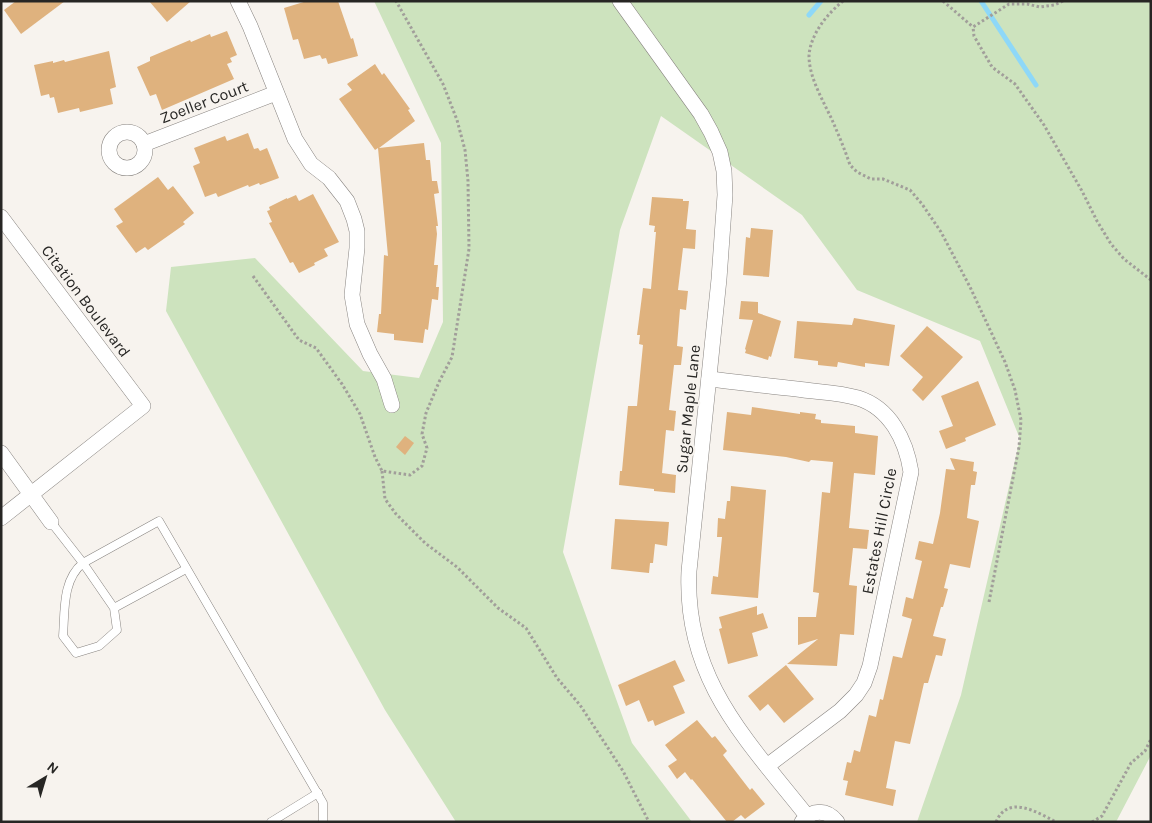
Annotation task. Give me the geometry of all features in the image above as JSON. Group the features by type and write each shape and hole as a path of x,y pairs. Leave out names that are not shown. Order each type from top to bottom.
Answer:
{"street":[{"path":"238,1 250,26 295,139 311,164 329,178 347,201 354,219 357,230 357,248 352,295 357,324 370,354 384,379 392,405"},
{"name":"Sugar Maple Lane","path":"620,1 701,114 717,146 724,172 725,195 719,269 689,571 688,596 692,630 712,688 725,710 804,819 819,812 825,812 831,815 837,822"},
{"name":"Zoeller Court","path":"144,144 276,93"},
{"name":"Citation Boulevard","path":"1,217 143,406 32,494"},
{"name":"Estates Hill Circle","path":"709,379 858,398 874,406 888,418 899,433 909,456 911,472 870,666 864,683 856,695 840,711 767,766"},
{"path":"1,452 51,522"},
{"path":"1,518 32,494"}],"lane":[{"path":"51,522 83,563 114,608 117,630 99,646 76,653 64,636 67,589 76,569 83,563 159,521 318,793 323,803 323,822"},
{"path":"114,608 186,569"},
{"path":"271,822 318,793"}],"path":[{"path":"382,471 410,475 422,466 427,448 422,434 426,413 452,356 469,248 466,158 457,120 443,84 396,1"},
{"path":"843,1 818,29 809,56 811,71 816,85 850,165 857,172 871,179 883,179 910,190 922,204 941,232 970,288 1005,362 1015,390 1021,420 1019,447 989,602"},
{"path":"943,1 973,27 974,36 992,67 1015,84 1044,125 1111,244 1124,259 1151,280"},
{"path":"973,27 1010,4 1027,4 1040,7 1054,5 1063,1"},
{"path":"253,276 300,340 316,348 342,384 360,414 375,458 382,471 385,499 396,514 425,544 458,567 498,608 526,628 557,678 580,706 623,771 649,822"},
{"path":"1092,822 1102,816 1131,763 1144,751 1151,739"},
{"path":"996,822 998,817 1007,808 1022,806 1056,822"}],"green space":[{"path":"374,1 1151,1 1151,755 1116,822 917,822 961,695 1020,439 980,341 857,290 802,215 661,116 620,230 563,552 632,743 692,822 456,822 385,710 166,311 171,267 255,258 363,371 419,378 443,322 441,143"}],"building":[{"path":"16,1 65,1 21,34 4,10"},
{"path":"149,1 191,1 167,22"},
{"path":"307,1 338,1 358,56 328,64 326,58 322,59 320,55 304,59 298,39 293,40 284,8"},
{"path":"227,31 237,55 230,58 232,62 227,64 234,79 162,110 156,94 150,96 137,67 150,61 150,57 190,40 191,42 210,34 211,37"},
{"path":"109,51 116,87 110,89 113,104 80,112 79,108 58,113 54,97 50,98 49,94 41,96 34,65 53,61 53,63 64,60 65,62"},
{"path":"375,64 382,75 384,73 410,109 408,110 415,121 379,148 424,143 426,160 430,160 432,181 437,181 439,193 434,194 438,226 436,226 434,265 438,265 436,287 439,287 438,300 432,299 428,330 425,329 423,343 394,340 394,334 377,332 379,314 381,314 384,255 388,256 378,148 375,150 339,99 352,90 347,84"},
{"path":"248,133 254,149 258,148 260,151 267,148 279,178 260,185 259,183 249,187 248,185 218,197 216,193 205,197 193,166 200,163 194,148 225,136 227,141"},
{"path":"158,177 168,190 173,186 194,213 183,222 185,224 148,250 145,247 136,253 116,226 123,222 114,209"},
{"path":"313,194 339,242 324,249 328,256 299,273 293,262 290,263 269,223 272,222 267,211 270,210 269,207 287,198 296,195 299,201"},
{"path":"652,197 689,201 686,229 696,230 695,249 683,248 678,290 688,291 686,310 680,309 677,346 683,347 681,365 674,365 669,410 676,411 674,431 666,430 662,473 676,475 675,493 619,485 628,406 637,406 643,345 639,344 640,335 637,335 643,288 651,289 656,232 654,232 655,226 649,225"},
{"path":"751,228 773,230 769,277 743,275 746,237 750,238"},
{"path":"741,301 758,302 758,313 781,321 771,357 769,356 768,360 745,353 753,320 739,319"},
{"path":"854,318 895,325 889,366 865,363 865,367 838,362 837,367 818,365 818,361 794,358 797,321 852,325"},
{"path":"927,326 963,357 923,401 912,390 923,377 900,356"},
{"path":"978,381 996,425 965,438 966,441 946,449 939,431 953,426 941,396"},
{"path":"752,407 800,414 800,412 816,414 815,419 821,420 821,423 855,426 855,433 878,436 875,475 854,473 849,528 869,530 867,549 853,548 849,585 857,586 854,635 840,634 837,666 787,664 818,639 798,645 798,617 816,617 819,593 813,592 822,492 830,493 833,462 811,460 809,462 786,457 723,450 727,412 751,415"},
{"path":"405,436 414,443 405,455 396,447"},
{"path":"950,458 974,462 973,471 977,472 975,485 971,485 967,518 979,521 970,568 950,564 944,588 948,589 933,636 946,639 942,656 936,655 928,683 924,683 910,744 895,741 886,788 896,790 893,806 845,795 848,781 843,780 847,762 851,763 854,750 860,752 869,715 876,717 880,699 883,700 893,656 902,658 912,619 902,616 906,597 913,599 922,561 915,559 919,541 933,544 940,513 946,469 955,470"},
{"path":"731,486 766,490 758,598 711,594 713,576 718,577 722,537 717,537 718,518 725,519 727,501 730,501"},
{"path":"615,519 669,522 667,546 655,544 653,563 650,563 649,573 611,569"},
{"path":"757,606 757,615 763,613 768,628 752,633 758,656 728,664 719,629 722,628 719,617"},
{"path":"675,660 685,681 673,686 685,713 655,726 653,720 648,722 639,700 626,706 618,685"},
{"path":"786,665 814,699 784,723 768,704 760,711 748,696"},
{"path":"697,720 712,738 715,736 727,751 723,755 750,790 752,788 765,804 745,819 741,815 732,822 727,822 685,772 677,779 668,766 677,760 665,745"}],"waterway":[{"path":"809,15 821,1"},
{"path":"981,1 1036,85"}]}
